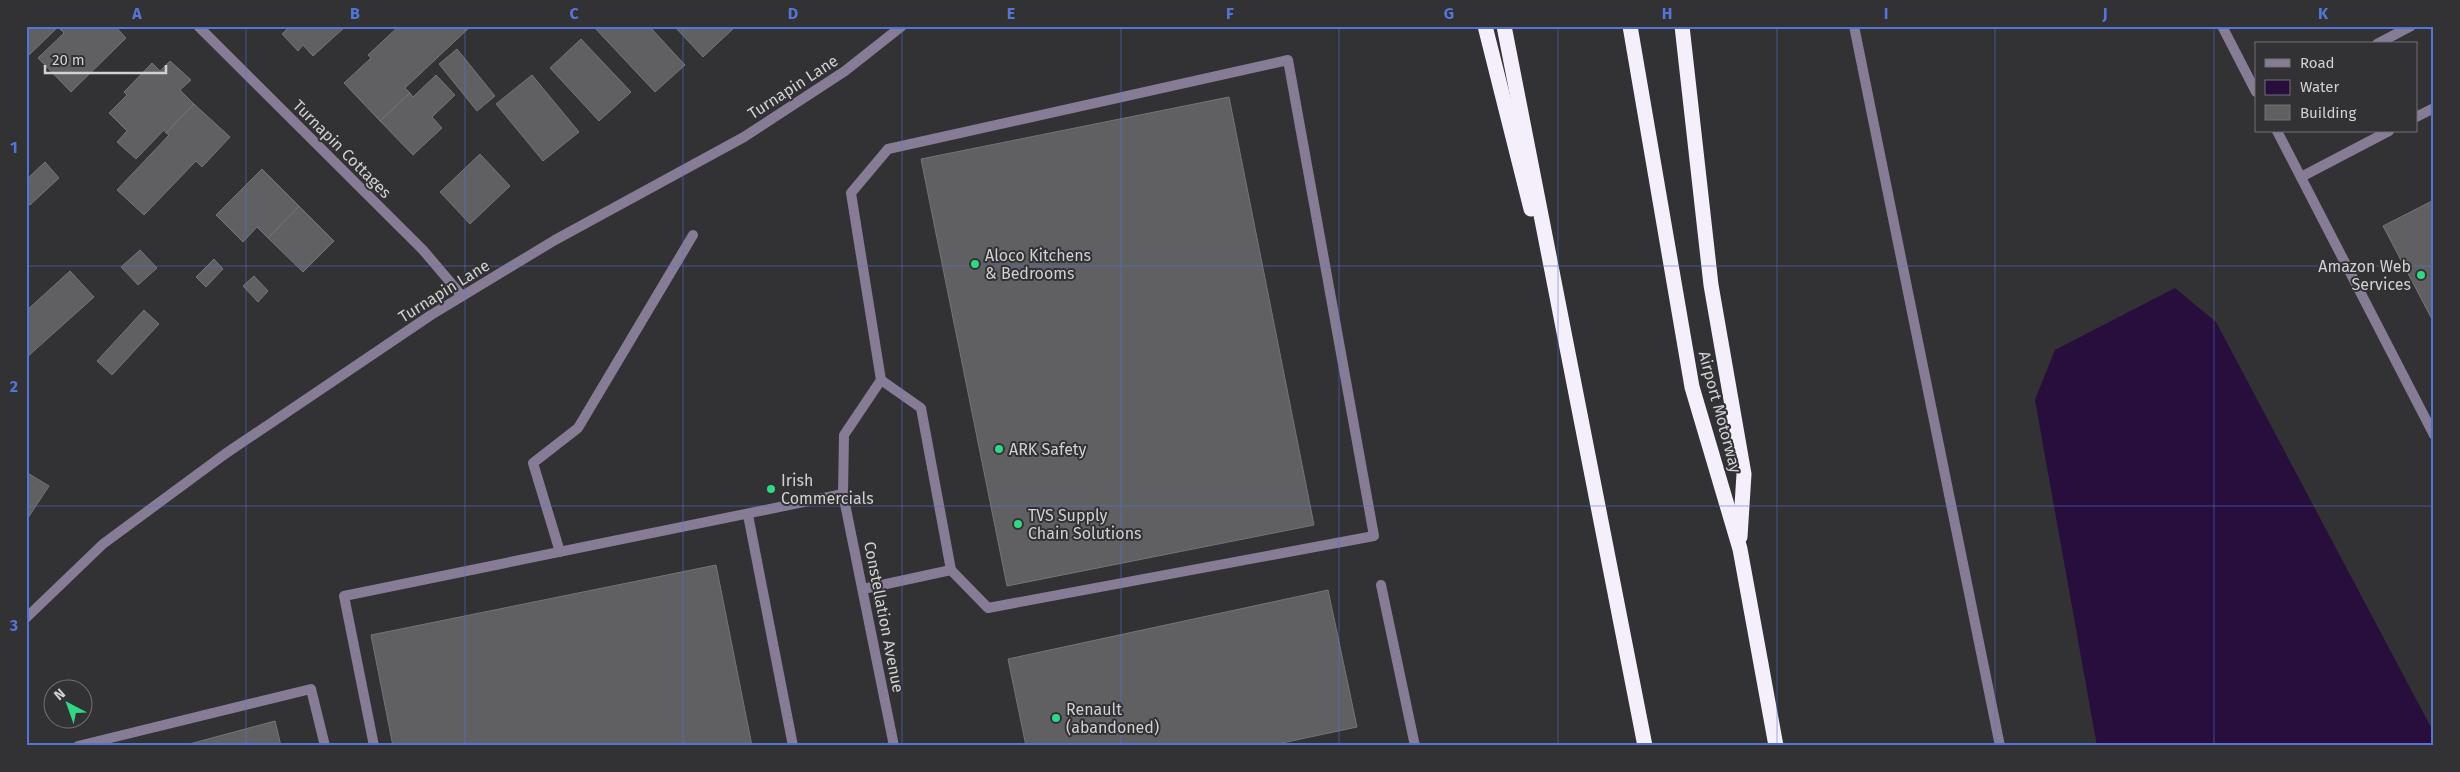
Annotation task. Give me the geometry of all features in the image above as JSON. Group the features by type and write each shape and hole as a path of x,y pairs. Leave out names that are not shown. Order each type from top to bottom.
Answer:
{"highway":[{"path":"1485,26 1577,394"},
{"path":"1504,26 1645,746"},
{"name":"Airport Motorway","path":"1630,26 1692,387 1740,549 1776,746"},
{"path":"1682,26 1710,285 1744,474 1740,549"}],"street":[{"name":"Turnapin Cottages","path":"198,26 423,250 462,296"},
{"name":"Turnapin Lane","path":"26,618 103,544 225,454 462,296 554,240 744,136 845,71 902,26"},
{"path":"1854,26 2000,746"},
{"path":"2222,26 2255,90"},
{"path":"2381,42 2410,26"},
{"path":"1288,60 1374,536 988,608 951,570 921,408 881,380 851,193 888,149 1288,60"},
{"path":"2418,116 2434,108"},
{"path":"2278,132 2434,435"},
{"path":"2301,177 2387,132"},
{"path":"560,552 532,463 578,428 693,236"},
{"name":"Constellation Avenue","path":"881,380 844,435 843,494 894,746"},
{"path":"374,746 344,596 748,515 843,494"},
{"path":"748,515 793,746"},
{"path":"863,589 951,570"},
{"path":"1381,585 1415,746"},
{"path":"78,746 311,689 325,746"}],"water":[{"path":"2175,288 2216,322 2434,733 2434,746 2097,746 2035,400 2055,350"}],"building":[{"path":"26,26 65,26 61,30 58,27 26,58"},
{"path":"65,26 115,26 126,38 71,92 38,58 64,33 61,30"},
{"path":"287,26 346,26 313,56 303,45 298,51 282,34 288,28"},
{"path":"399,26 470,27 405,88 410,93 380,121 344,83 371,58 368,55"},
{"path":"593,26 649,26 685,65 655,92"},
{"path":"674,26 736,26 703,57"},
{"path":"581,39 631,92 599,121 550,68"},
{"path":"457,49 495,96 477,111 439,64"},
{"path":"170,61 191,80 180,90 194,104 166,133 164,130 136,159 117,142 127,131 109,113 127,95 124,92 152,63 160,71"},
{"path":"436,75 455,95 432,117 442,128 413,155 380,121 410,93 413,97"},
{"path":"532,75 579,132 543,161 496,104"},
{"path":"1229,97 1314,525 1007,586 921,159"},
{"path":"194,104 230,137 202,167 196,161 144,215 117,190 169,135 166,133"},
{"path":"480,154 510,186 470,224 440,192"},
{"path":"45,162 59,178 30,205 26,201 26,180"},
{"path":"262,169 299,206 268,238 257,227 243,242 216,215"},
{"name":"Amazon Web Services","path":"2434,200 2434,323 2383,226"},
{"path":"299,206 334,241 303,272 268,238"},
{"path":"140,250 157,268 138,285 121,267"},
{"path":"214,259 223,269 206,287 196,277"},
{"path":"70,271 94,297 26,358 26,311"},
{"path":"254,276 268,291 258,302 243,286"},
{"path":"144,310 159,324 112,375 97,361"},
{"path":"26,472 49,486 26,521"},
{"path":"716,565 752,746 393,746 371,635"},
{"path":"1328,590 1357,727 1268,746 1026,746 1008,659"},
{"path":"275,721 281,746 182,746"}],"place":[{"name":"Aloco Kitchens & Bedrooms","path":"975,264"},
{"name":"Amazon Web Services","path":"2421,275"},
{"name":"ARK Safety","path":"999,449"},
{"name":"Irish Commercials","path":"771,489"},
{"name":"TVS Supply Chain Solutions","path":"1018,524"},
{"name":"Renault (abandoned)","path":"1056,718"}]}
